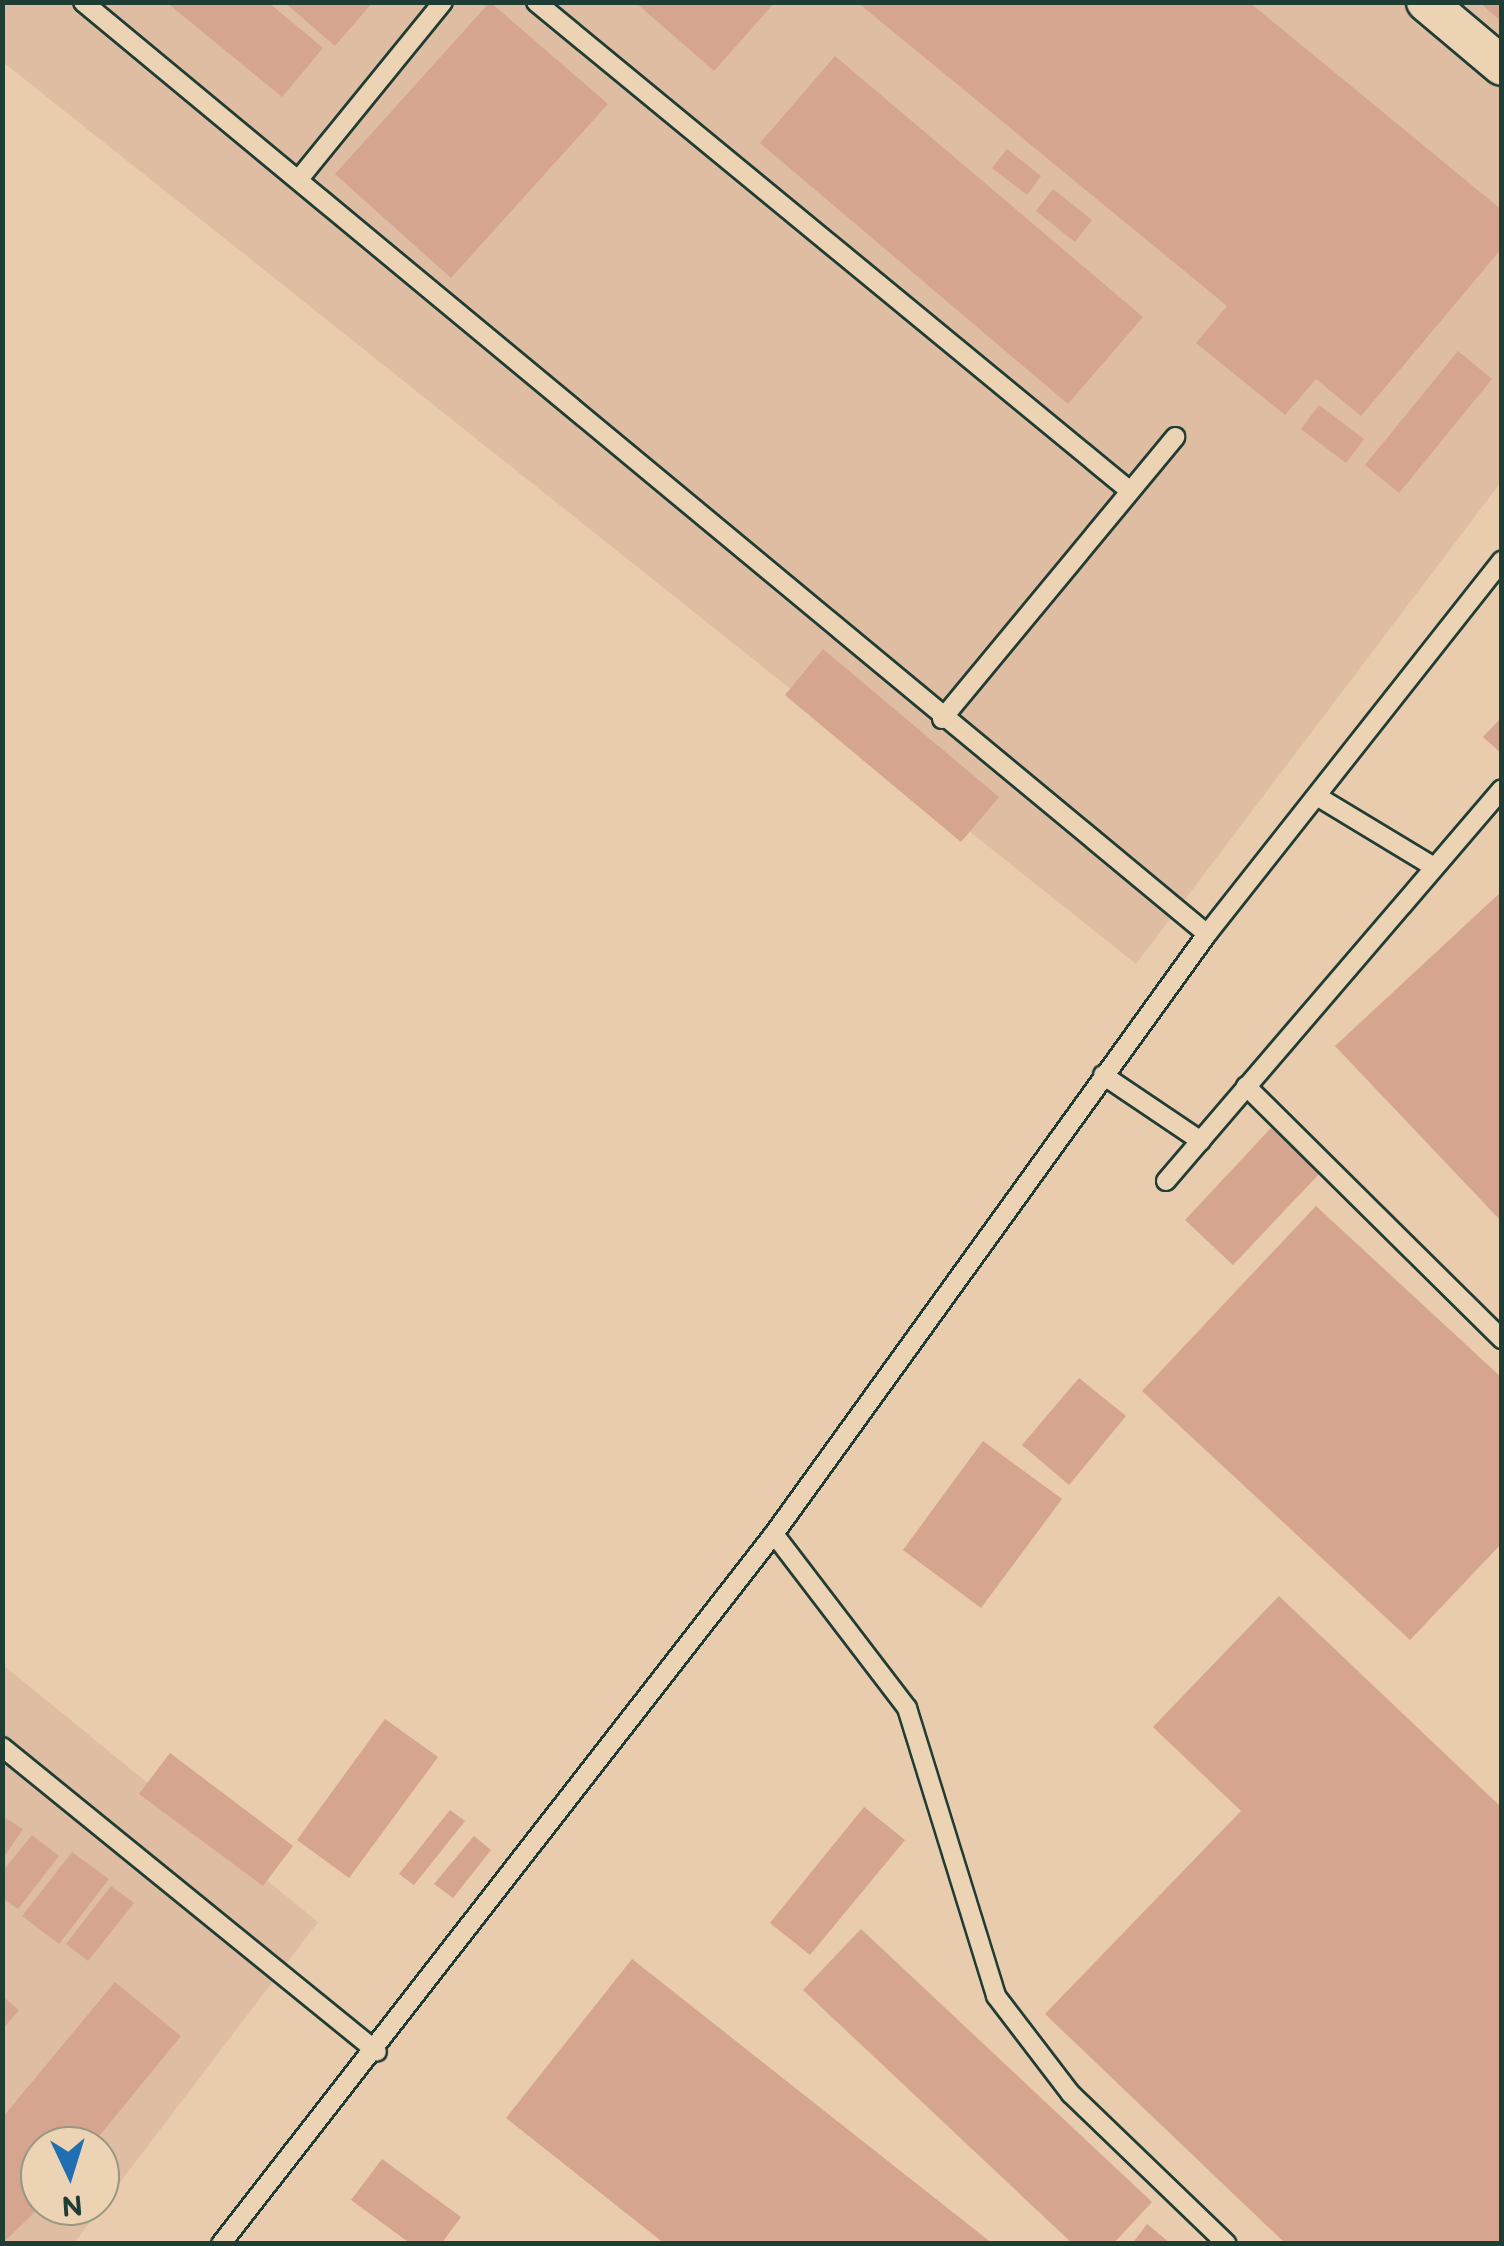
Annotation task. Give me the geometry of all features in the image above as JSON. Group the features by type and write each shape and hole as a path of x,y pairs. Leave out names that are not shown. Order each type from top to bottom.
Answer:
{"street":[{"path":"1426,2 1502,66"}],"lane":[{"path":"82,2 299,179 942,719 1208,934"},
{"path":"299,179 443,2"},
{"path":"536,2 1130,491"},
{"path":"942,719 1175,438"},
{"path":"222,2244 377,2052 774,1534 1208,934 1320,798 1502,561"},
{"path":"1166,1180 1502,789"},
{"path":"1320,798 1434,867"},
{"path":"1103,1075 1201,1141"},
{"path":"1246,1086 1502,1339"},
{"path":"774,1534 906,1708 996,1996 1071,2094 1228,2244"},
{"path":"2,1747 377,2052"}],"shaded area":[{"path":"2,3 1501,3 1501,482 1136,964 3,62"},
{"path":"2,1664 318,1922 120,2182 120,2126 20,2126 20,2226 87,2226 74,2243 3,2243"}],"building":[{"path":"166,2 268,2 323,48 282,97"},
{"path":"284,2 373,2 335,46"},
{"path":"490,2 608,104 451,278 335,174"},
{"path":"635,2 775,2 714,71"},
{"path":"857,2 1249,2 1502,210 1502,248 1361,416 1316,379 1285,415 1196,343 1227,306"},
{"path":"1479,2 1502,2 1502,22"},
{"path":"835,56 1143,317 1068,404 760,143"},
{"path":"1007,149 1041,176 1027,195 992,168"},
{"path":"1053,189 1092,220 1075,242 1036,211"},
{"path":"1458,351 1492,379 1399,493 1365,465"},
{"path":"1319,405 1364,439 1346,463 1301,429"},
{"path":"823,649 999,797 961,842 785,695"},
{"path":"1502,717 1502,754 1483,737"},
{"path":"1502,891 1502,1222 1335,1046"},
{"path":"1271,1128 1320,1173 1233,1265 1185,1220"},
{"path":"1316,1206 1502,1378 1502,1543 1410,1640 1142,1391"},
{"path":"1079,1378 1126,1416 1069,1485 1022,1445"},
{"path":"983,1441 1062,1499 981,1608 903,1550"},
{"path":"1279,1596 1502,1808 1502,2244 1286,2244 1045,2014 1241,1811 1153,1727"},
{"path":"385,1719 438,1757 349,1878 297,1840"},
{"path":"170,1753 293,1846 263,1886 139,1794"},
{"path":"864,1807 905,1840 810,1955 770,1923"},
{"path":"450,1810 465,1821 414,1885 399,1874"},
{"path":"2,1816 23,1829 2,1860"},
{"path":"32,1835 59,1856 18,1909 2,1898 2,1872"},
{"path":"474,1836 491,1850 453,1898 434,1884"},
{"path":"72,1852 109,1879 59,1944 22,1916"},
{"path":"111,1886 134,1903 88,1961 66,1944"},
{"path":"861,1929 1152,2202 1113,2244 1073,2244 803,1990"},
{"path":"632,1959 993,2244 665,2244 506,2118"},
{"path":"115,1982 181,2036 107,2126 20,2126 20,2226 2,2244 2,2118"},
{"path":"2,1996 19,2010 2,2030"},
{"path":"382,2159 461,2217 441,2244 411,2244 351,2200"},
{"path":"1147,2224 1171,2244 1132,2244"}]}
